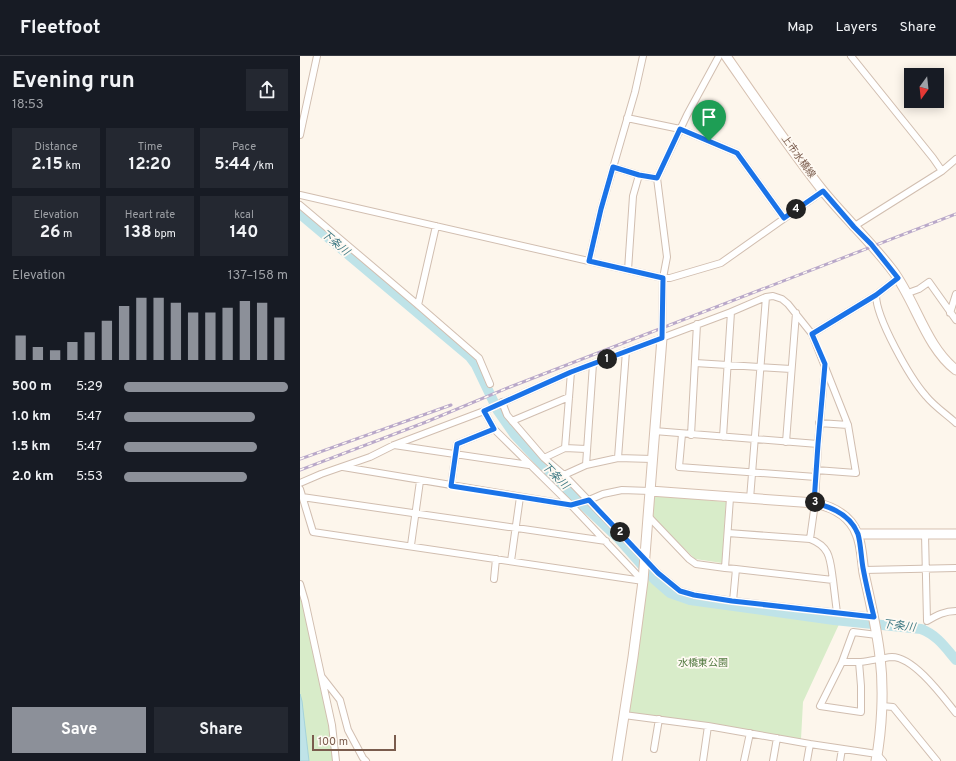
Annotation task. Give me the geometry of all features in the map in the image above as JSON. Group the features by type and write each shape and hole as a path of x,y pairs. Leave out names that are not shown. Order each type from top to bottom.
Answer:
{"street":[{"path":"300,135 317,56"},
{"path":"589,261 601,209 634,92 642,56"},
{"path":"617,761 633,657 643,578 662,338 663,278 666,250 657,178 704,81 719,56"},
{"name":"上市水橋線","path":"726,56 823,191 871,244 898,278 935,346 942,356 956,370"},
{"path":"851,56 942,171"},
{"path":"627,118 680,129 737,153 784,218"},
{"path":"854,227 942,171 956,160"},
{"path":"613,167 639,175 657,178"},
{"path":"628,270 633,196 639,175"},
{"path":"300,195 663,278 670,278 721,263 823,191"},
{"path":"300,205 479,358 490,384"},
{"path":"418,305 436,226"},
{"path":"812,334 876,295 898,278"},
{"path":"908,294 919,289 928,282 956,320"},
{"path":"950,313 956,294"},
{"path":"876,295 882,322 908,369 926,397 956,423"},
{"path":"300,483 320,474 370,457 394,445 486,411 500,403 571,372 731,312 766,297 774,296 782,299 796,313 812,334 848,425 856,473 816,470"},
{"path":"750,498 766,297"},
{"path":"722,437 731,312"},
{"path":"786,442 796,313"},
{"path":"691,435 697,324"},
{"path":"618,458 626,351"},
{"path":"586,465 593,364"},
{"path":"695,364 791,369"},
{"path":"810,539 825,364"},
{"path":"565,448 571,372"},
{"path":"512,421 569,397"},
{"path":"500,403 506,415 544,458 564,474 587,501 644,560 680,591 694,595 732,601 837,613 876,626"},
{"path":"486,411 494,429 529,465 573,505 606,542 643,578"},
{"path":"819,424 848,425"},
{"path":"451,486 457,444 494,429"},
{"path":"654,431 818,444"},
{"path":"682,434 679,467 816,477"},
{"path":"394,445 529,465"},
{"path":"544,458 565,448 586,449"},
{"path":"564,474 586,465 618,458 652,459"},
{"path":"342,467 573,505 603,494 622,490 814,503 829,506 841,513 851,523 858,534 881,659 882,706 879,759 842,749 750,733 624,715"},
{"path":"411,545 420,481"},
{"path":"300,489 313,532 411,545 496,559 643,578"},
{"path":"511,561 520,497"},
{"path":"302,498 606,542"},
{"path":"725,568 730,498"},
{"path":"649,516 689,559 696,564 833,580"},
{"path":"728,533 810,539 818,543 828,552 837,613"},
{"path":"858,534 956,534"},
{"path":"925,534 927,620 948,611 956,611"},
{"path":"494,579 496,559"},
{"path":"864,570 956,568"},
{"path":"732,601 736,569"},
{"path":"300,584 332,726 336,761"},
{"path":"859,662 861,686 860,712 820,706 842,662 853,632 876,626"},
{"path":"842,662 859,662 893,657 902,660 916,668 956,713"},
{"path":"321,676 340,700 348,730 366,761"},
{"path":"882,706 893,707 937,761"},
{"path":"654,749 659,719"},
{"path":"703,761 708,726"},
{"path":"744,761 750,733"},
{"path":"773,761 777,738"},
{"path":"807,761 810,744"},
{"path":"840,761 842,749"}],"green space":[{"path":"654,495 726,502 722,563 695,559 651,516"},
{"name":"水橋東公園","path":"647,579 655,580 670,593 690,600 841,620 803,702 801,739 624,715"},
{"path":"300,591 328,718 333,761 309,761 300,694"}],"water":[{"path":"300,694 302,701 309,761 300,761"}],"waterway":[{"name":"下条川","path":"300,214 470,357 476,365 498,411 514,434 554,477 618,538 655,580 670,593 690,600 834,620 921,629 936,638 956,660"},
{"name":"下条川","path":"921,629 927,623"}],"railway":[{"path":"300,470 956,214"},
{"path":"300,459 451,405"}],"route":[{"path":"680,129 709,141 737,153 784,218 823,191 871,244 898,278 876,295 812,334 825,364 814,503 829,506 841,513 851,523 858,534 874,617 732,601 694,595 680,591 658,573 589,500 571,505 451,486 457,444 494,429 484,411 571,372 662,338 663,278 589,261 601,209 613,167 639,175 657,178 680,129"}]}
